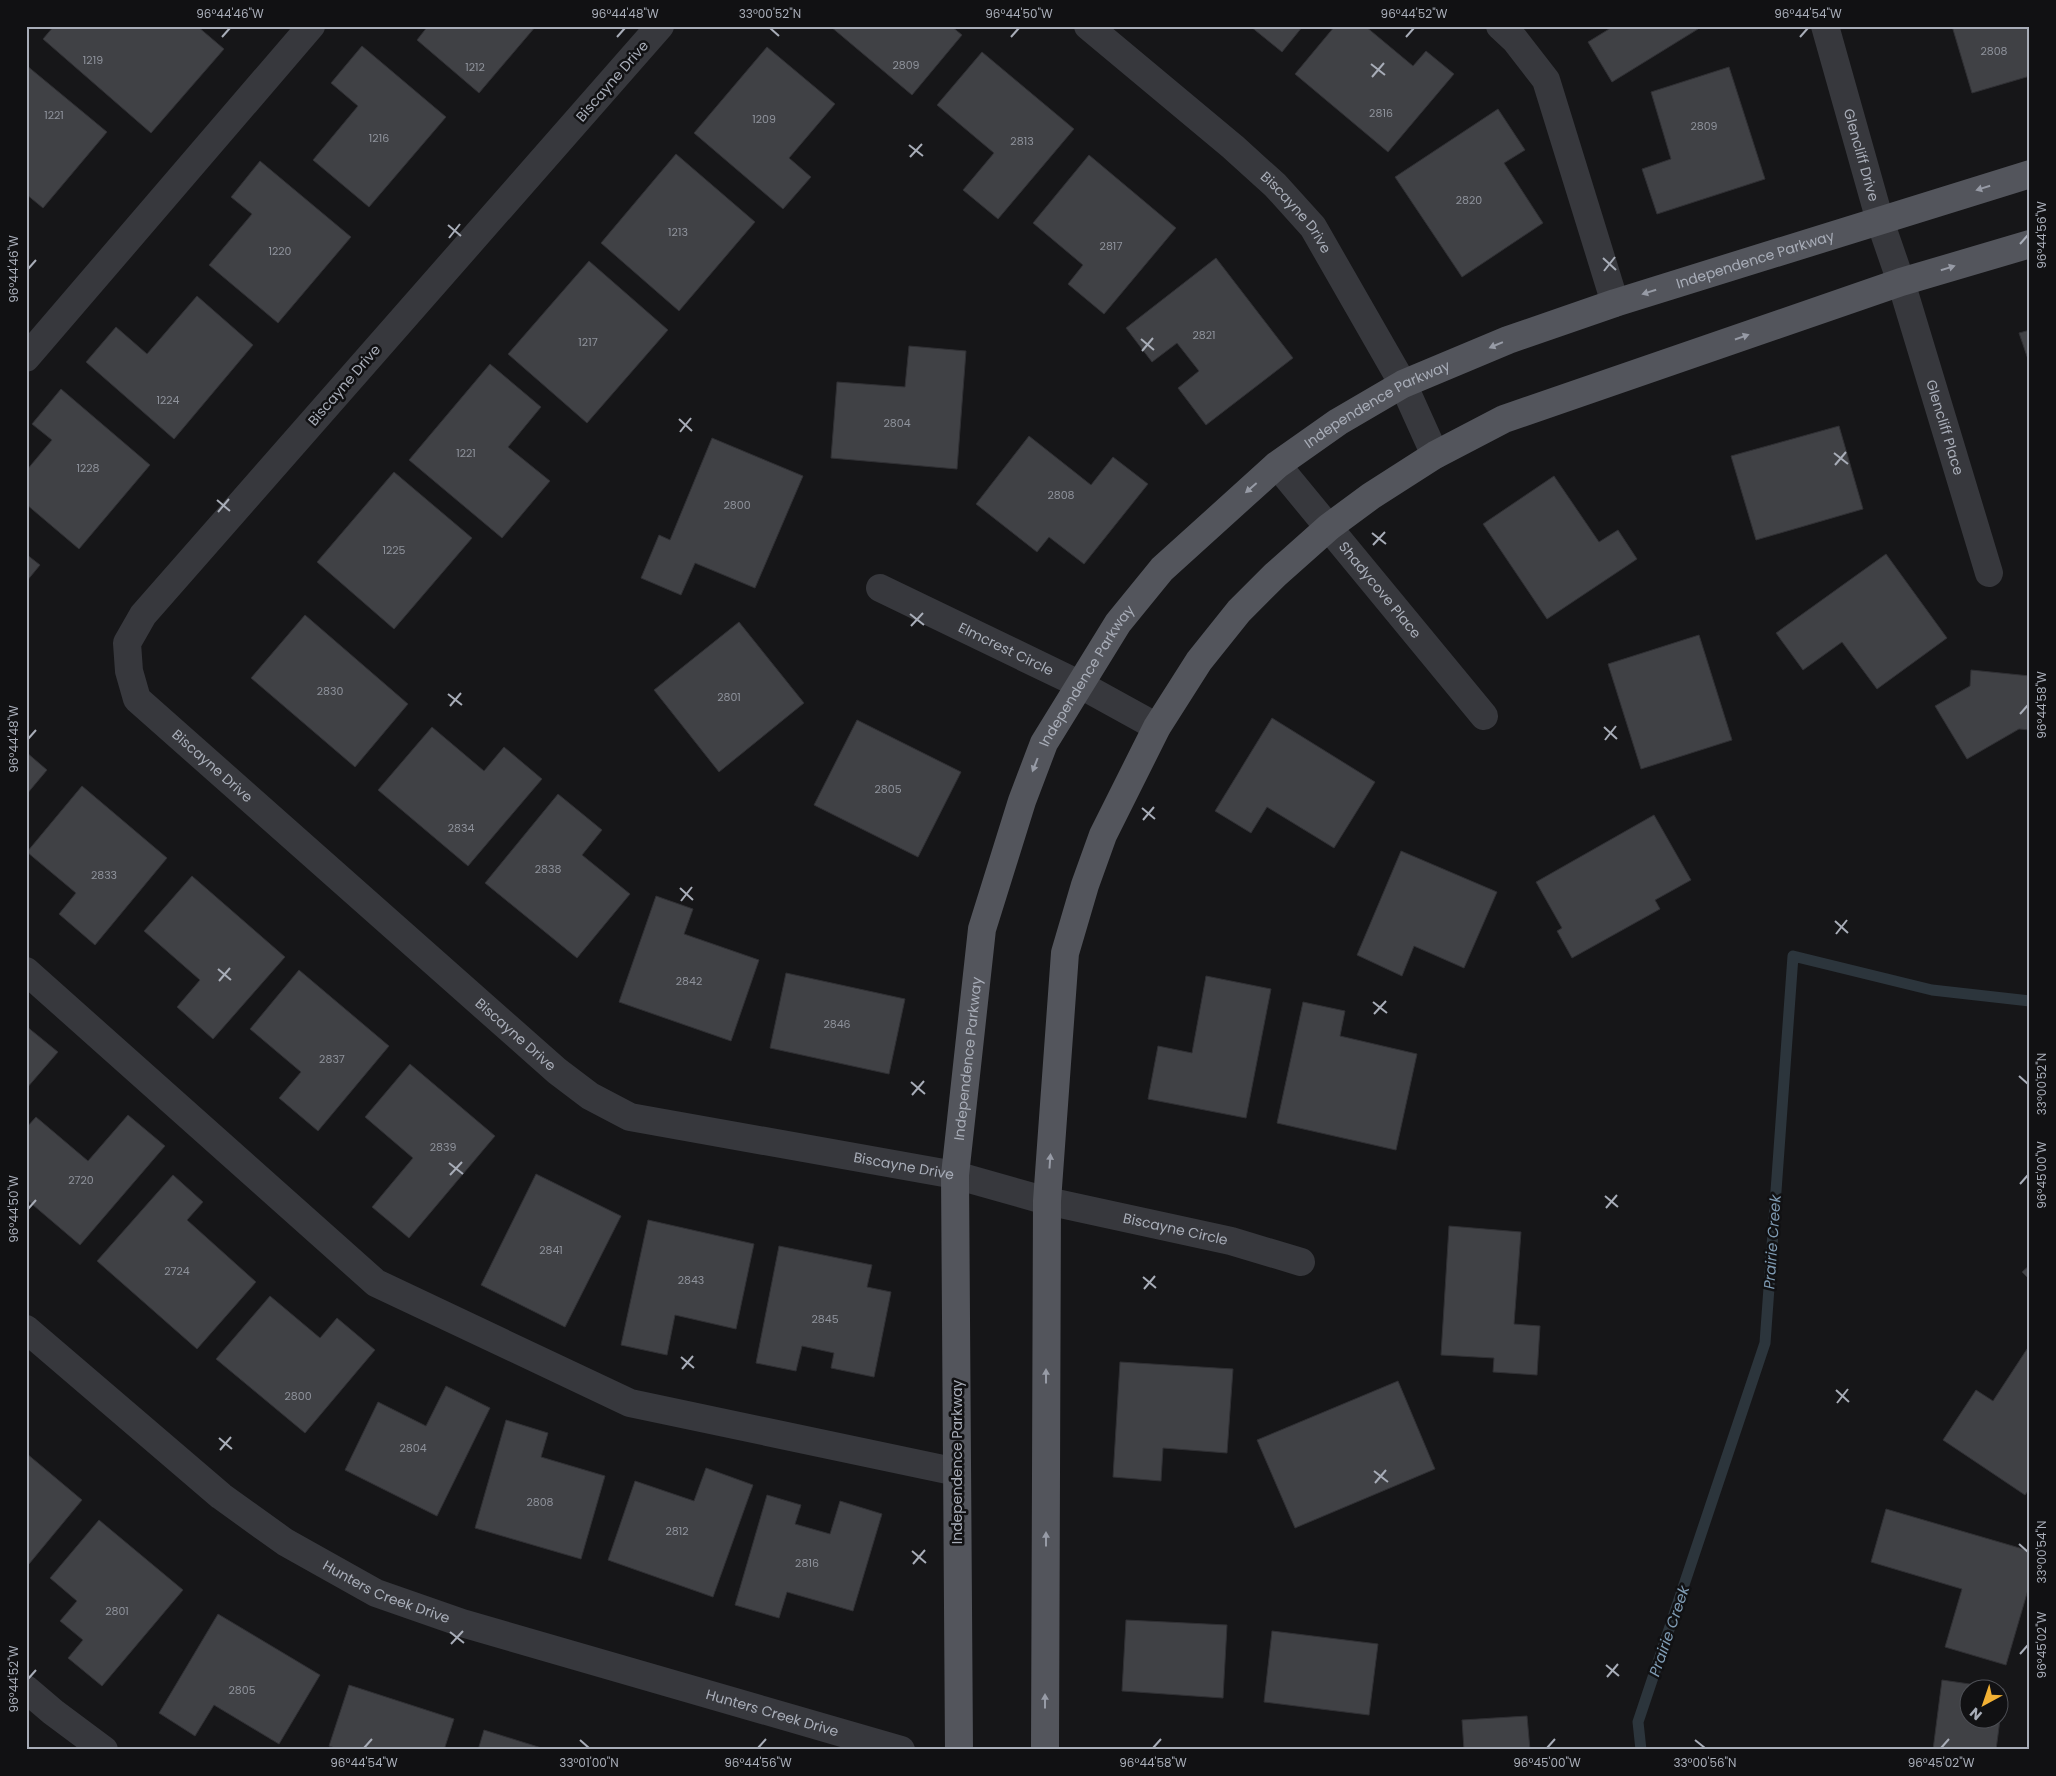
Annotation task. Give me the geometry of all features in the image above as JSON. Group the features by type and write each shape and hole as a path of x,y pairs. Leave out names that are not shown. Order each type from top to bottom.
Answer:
{"main road":[{"name":"Independence Parkway","path":"959,1750 955,1175 982,929 1022,801 1044,743 1118,623 1162,569 1276,465 1338,422 1403,384 1508,340 1615,303 2030,174"},
{"path":"1045,1750 1047,1201 1066,953 1085,885 1104,836 1157,727 1199,661 1239,611 1275,575 1330,527 1371,496 1434,455 1504,419 1901,282 2030,244"}],"street":[{"path":"26,358 311,26"},
{"name":"Biscayne Drive","path":"660,26 143,615 128,642 129,671 137,699 557,1071 590,1096 630,1117 955,1175 1047,1201"},
{"name":"Biscayne Drive","path":"1088,26 1247,159 1275,185 1306,220 1358,303 1403,384 1434,455"},
{"path":"1500,26 1515,40 1546,80 1615,303"},
{"name":"Glencliff Drive","path":"1825,26 1880,222 1901,282"},
{"name":"Glencliff Place","path":"1901,282 1989,573"},
{"name":"Shadycove Place","path":"1276,465 1330,527 1484,716"},
{"name":"Elmcrest Circle","path":"880,588 1079,684 1157,727"},
{"path":"26,971 376,1283 630,1404 957,1472"},
{"name":"Biscayne Circle","path":"1047,1201 1231,1241 1301,1262"},
{"name":"Hunters Creek Drive","path":"26,1329 221,1496 285,1542 376,1593 462,1623 901,1750"},
{"path":"26,1689 104,1750"}],"building":[{"path":"54,26 197,26 224,49 151,133 43,39"},
{"path":"428,26 536,26 479,93 417,40"},
{"path":"830,26 951,26 962,35 912,95"},
{"path":"1250,26 1303,26 1282,52"},
{"path":"1335,26 1365,26 1413,66 1426,51 1454,74 1388,152 1295,74"},
{"path":"1614,26 1697,26 1698,29 1612,82 1588,42"},
{"path":"1952,26 2030,26 2030,76 1972,93"},
{"path":"362,46 446,117 369,207 313,160 358,106 331,83"},
{"path":"767,47 835,104 789,158 811,177 783,209 694,133"},
{"path":"982,52 1074,129 998,219 963,190 994,153 937,105"},
{"path":"26,65 107,132 43,208 26,194"},
{"path":"1729,67 1765,179 1657,214 1642,169 1671,159 1651,92"},
{"path":"1498,109 1525,150 1504,163 1543,223 1462,277 1395,177"},
{"path":"676,154 755,222 679,311 601,243"},
{"path":"1089,155 1176,228 1104,314 1068,284 1083,265 1033,223"},
{"path":"260,161 351,237 278,323 209,265 252,214 231,197"},
{"path":"1216,258 1293,358 1206,425 1178,388 1199,371 1177,343 1152,362 1126,328"},
{"path":"589,261 668,330 587,423 508,354"},
{"path":"197,296 253,345 174,439 86,362 116,327 147,354"},
{"path":"2030,330 2030,365 2019,333"},
{"path":"909,346 966,351 957,469 831,458 837,382 905,387"},
{"path":"490,364 541,407 508,447 550,481 502,538 409,460"},
{"path":"61,389 150,465 79,549 26,504 26,471 52,440 32,424"},
{"path":"1839,426 1863,509 1756,540 1731,456"},
{"path":"1029,436 1091,485 1113,457 1148,484 1084,564 1049,537 1037,552 976,504"},
{"path":"712,438 803,476 755,588 695,563 681,595 641,578 659,535 670,540"},
{"path":"394,472 472,538 394,629 317,562"},
{"path":"1554,476 1599,542 1618,530 1637,559 1547,619 1483,524"},
{"path":"26,554 40,565 26,582"},
{"path":"1886,554 1947,638 1877,689 1842,642 1803,670 1776,633"},
{"path":"305,615 408,704 355,767 251,678"},
{"path":"739,622 804,703 719,772 654,690"},
{"path":"1699,635 1732,740 1641,769 1608,664"},
{"path":"1971,670 2030,676 2030,730 2019,729 1967,759 1935,706 1970,686"},
{"path":"1272,718 1375,782 1334,848 1267,807 1251,833 1215,811"},
{"path":"857,720 961,772 918,857 814,805"},
{"path":"432,727 484,771 504,747 542,779 468,866 378,790"},
{"path":"26,752 47,770 26,795"},
{"path":"82,786 167,858 95,945 59,914 76,893 27,852"},
{"path":"558,794 602,830 582,855 630,894 577,958 485,883"},
{"path":"1654,815 1691,880 1655,900 1660,909 1572,958 1557,931 1562,928 1536,882"},
{"path":"1401,851 1497,892 1464,968 1414,946 1402,976 1357,955"},
{"path":"192,876 285,957 213,1039 177,1007 200,980 144,931"},
{"path":"656,896 693,909 684,934 759,960 731,1041 619,1002"},
{"path":"299,970 389,1046 318,1131 279,1098 301,1072 250,1029"},
{"path":"786,973 905,999 889,1074 770,1048"},
{"path":"1206,976 1271,989 1246,1118 1148,1099 1158,1046 1192,1053"},
{"path":"1303,1002 1345,1011 1340,1036 1417,1054 1396,1150 1277,1123"},
{"path":"26,1026 58,1052 26,1089"},
{"path":"410,1064 495,1136 409,1238 372,1207 413,1158 365,1117"},
{"path":"128,1115 165,1146 80,1245 26,1199 26,1128 36,1117 88,1161"},
{"path":"536,1174 621,1216 565,1327 481,1285"},
{"path":"173,1175 203,1202 187,1220 256,1282 197,1349 97,1261"},
{"path":"648,1220 754,1244 736,1329 675,1315 667,1355 621,1345"},
{"path":"1449,1226 1521,1232 1514,1324 1540,1326 1537,1375 1493,1372 1494,1358 1441,1355"},
{"path":"779,1246 872,1265 867,1287 891,1292 874,1377 831,1368 834,1353 802,1346 796,1371 756,1363"},
{"path":"2030,1265 2030,1280 2022,1272"},
{"path":"270,1296 320,1338 337,1318 375,1350 305,1433 216,1359"},
{"path":"2029,1346 2030,1488 2025,1495 1943,1440 1976,1390 1993,1401"},
{"path":"1120,1362 1233,1369 1227,1453 1163,1448 1161,1481 1113,1477"},
{"path":"1398,1381 1435,1469 1295,1528 1257,1440"},
{"path":"446,1386 490,1408 437,1516 345,1470 378,1402 426,1426"},
{"path":"506,1420 548,1433 541,1457 605,1476 581,1559 475,1528"},
{"path":"26,1453 82,1500 29,1564 26,1562"},
{"path":"706,1468 753,1485 713,1597 608,1560 635,1481 694,1501"},
{"path":"767,1495 801,1505 795,1524 830,1534 840,1501 882,1514 853,1611 787,1592 779,1618 735,1605"},
{"path":"1886,1509 2030,1551 2030,1583 2006,1665 1945,1647 1962,1589 1871,1562"},
{"path":"99,1520 183,1590 102,1686 68,1658 83,1640 60,1621 77,1601 50,1578"},
{"path":"218,1614 320,1675 279,1744 214,1705 195,1736 159,1713"},
{"path":"1126,1620 1227,1625 1223,1698 1122,1691"},
{"path":"1272,1631 1378,1644 1369,1715 1264,1702"},
{"path":"1942,1680 1958,1682 1958,1728 1999,1728 1996,1750 1933,1750"},
{"path":"349,1685 454,1719 444,1750 341,1750 329,1746"},
{"path":"1527,1716 1530,1750 1464,1750 1462,1720"},
{"path":"484,1730 548,1750 478,1750"}],"waterway":[{"name":"Prairie Creek","path":"1641,1750 1638,1722 1765,1343 1793,956 1932,990 2030,1001"}]}
